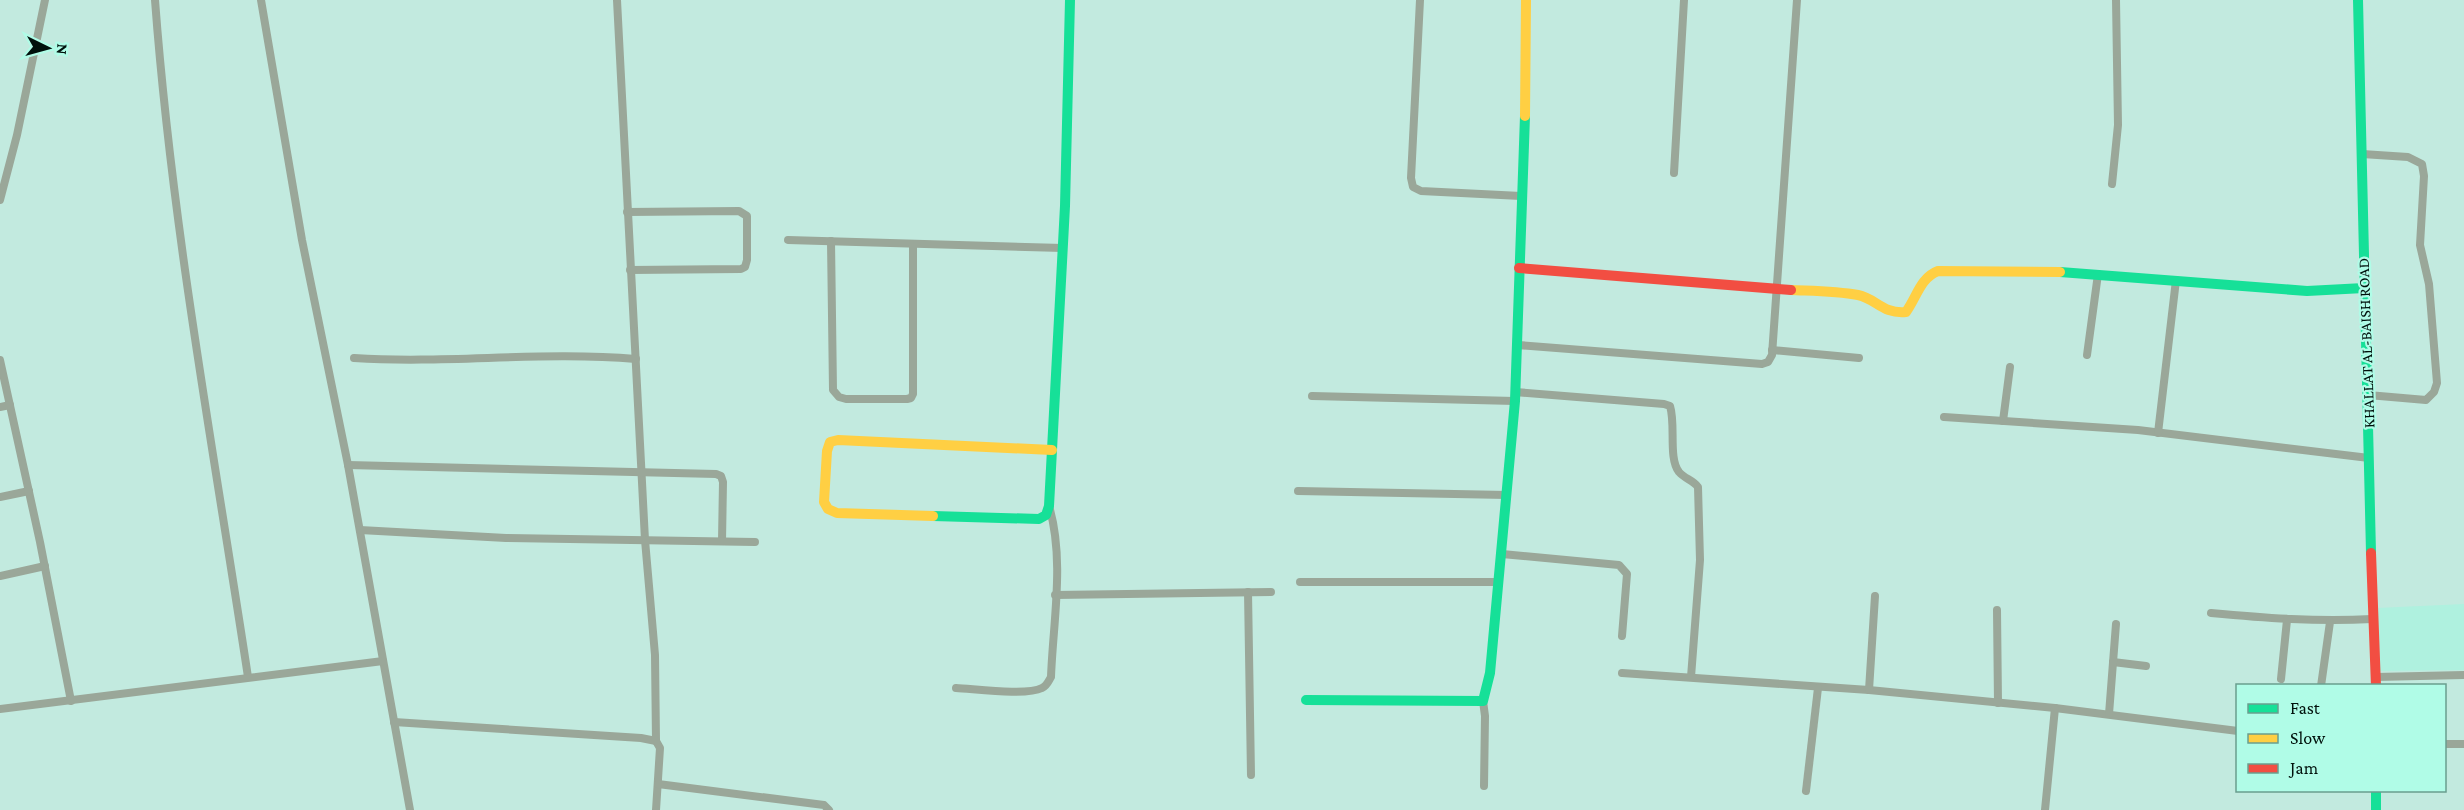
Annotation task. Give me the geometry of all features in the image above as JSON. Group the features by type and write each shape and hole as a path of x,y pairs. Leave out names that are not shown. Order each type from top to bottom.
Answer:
{"street":[{"path":"0,200 17,135 45,0"},
{"path":"155,0 162,95 183,264 248,677"},
{"path":"261,0 302,240 348,465 410,810"},
{"path":"617,0 645,540 655,655 656,741 660,748 656,810"},
{"path":"1052,450 838,440 830,442 827,451 824,502 828,509 837,513 1039,519 1046,515 1049,506 1063,248 1070,0"},
{"path":"1420,0 1411,178 1413,187 1421,191 1521,196"},
{"path":"1484,786 1485,716 1483,701 1490,673 1502,554 1518,345 1527,64 1526,0"},
{"path":"1674,173 1684,0"},
{"path":"1518,345 1762,364 1768,362 1772,350 1797,0"},
{"path":"2112,184 2118,125 2116,0"},
{"name":"KHALLAT AL-BAISH ROAD","path":"2358,0 2372,619 2376,681"},
{"path":"2362,154 2408,157 2422,164 2424,176 2420,245 2429,284 2437,383 2434,392 2426,400 2368,395"},
{"path":"627,212 739,211 747,216 747,260 745,267 741,269 630,270"},
{"path":"788,240 1063,248"},
{"path":"831,241 833,390 839,397 846,399 907,399 913,394 913,244"},
{"path":"1519,268 1859,295 1869,298 1886,312 1894,314 1906,312 1913,304 1923,279 1930,273 1938,271 2098,274 2307,291 2364,288"},
{"path":"2087,355 2098,274"},
{"path":"2158,433 2176,280"},
{"path":"1772,350 1859,358"},
{"path":"354,358 396,361 501,357 636,359"},
{"path":"0,360 45,566 71,701"},
{"path":"2003,421 2010,367"},
{"path":"1312,396 1515,396 1670,406 1673,417 1675,466 1680,474 1698,487 1700,560 1691,677"},
{"path":"0,407 10,405"},
{"path":"1944,417 2158,433 2369,458"},
{"path":"348,465 716,474 721,476 722,541"},
{"path":"0,497 29,491"},
{"path":"1298,491 1507,495"},
{"path":"956,688 1018,691 1036,690 1048,684 1051,677 1056,536 1049,506"},
{"path":"360,530 506,538 755,542"},
{"path":"1502,554 1620,565 1627,574 1622,636"},
{"path":"0,576 45,566"},
{"path":"1300,582 1498,582"},
{"path":"1248,592 1251,775"},
{"path":"1055,595 1271,592"},
{"path":"1869,690 1875,596"},
{"path":"1997,610 1998,703"},
{"path":"2211,613 2330,622 2372,619"},
{"path":"2281,679 2287,620"},
{"path":"2321,684 2330,622"},
{"path":"2109,714 2116,624"},
{"path":"0,709 383,661"},
{"path":"2113,662 2146,666"},
{"path":"1623,673 1869,690 2055,708 2236,731"},
{"path":"2376,681 2464,675"},
{"path":"1806,791 1818,688"},
{"path":"1306,700 1483,701"},
{"path":"2045,810 2055,708"},
{"path":"394,722 641,738 656,741"},
{"path":"2446,744 2464,744"},
{"path":"658,784 824,805 829,810"},
{"path":"2376,792 2376,810"}],"shaded area":[{"path":"2464,604 2464,670 2380,671 2377,608"}],"traffic: fast":[{"path":"933,516 1039,519 1046,515 1049,506 1065,206 1070,0"},
{"path":"2358,0 2371,553"},
{"path":"1306,700 1483,701 1490,673 1515,401 1525,116"},
{"path":"2060,272 2307,291 2364,288"},
{"path":"2376,792 2376,810"}],"traffic: slow":[{"path":"1525,116 1526,0"},
{"path":"1791,290 1858,295 1885,309 1906,312 1923,283 1938,271 2060,272"},
{"path":"933,516 837,513 828,509 824,502 827,451 830,442 838,440 1052,450"}],"traffic: jam":[{"path":"1519,268 1791,290"},
{"path":"2371,553 2376,684"}]}
